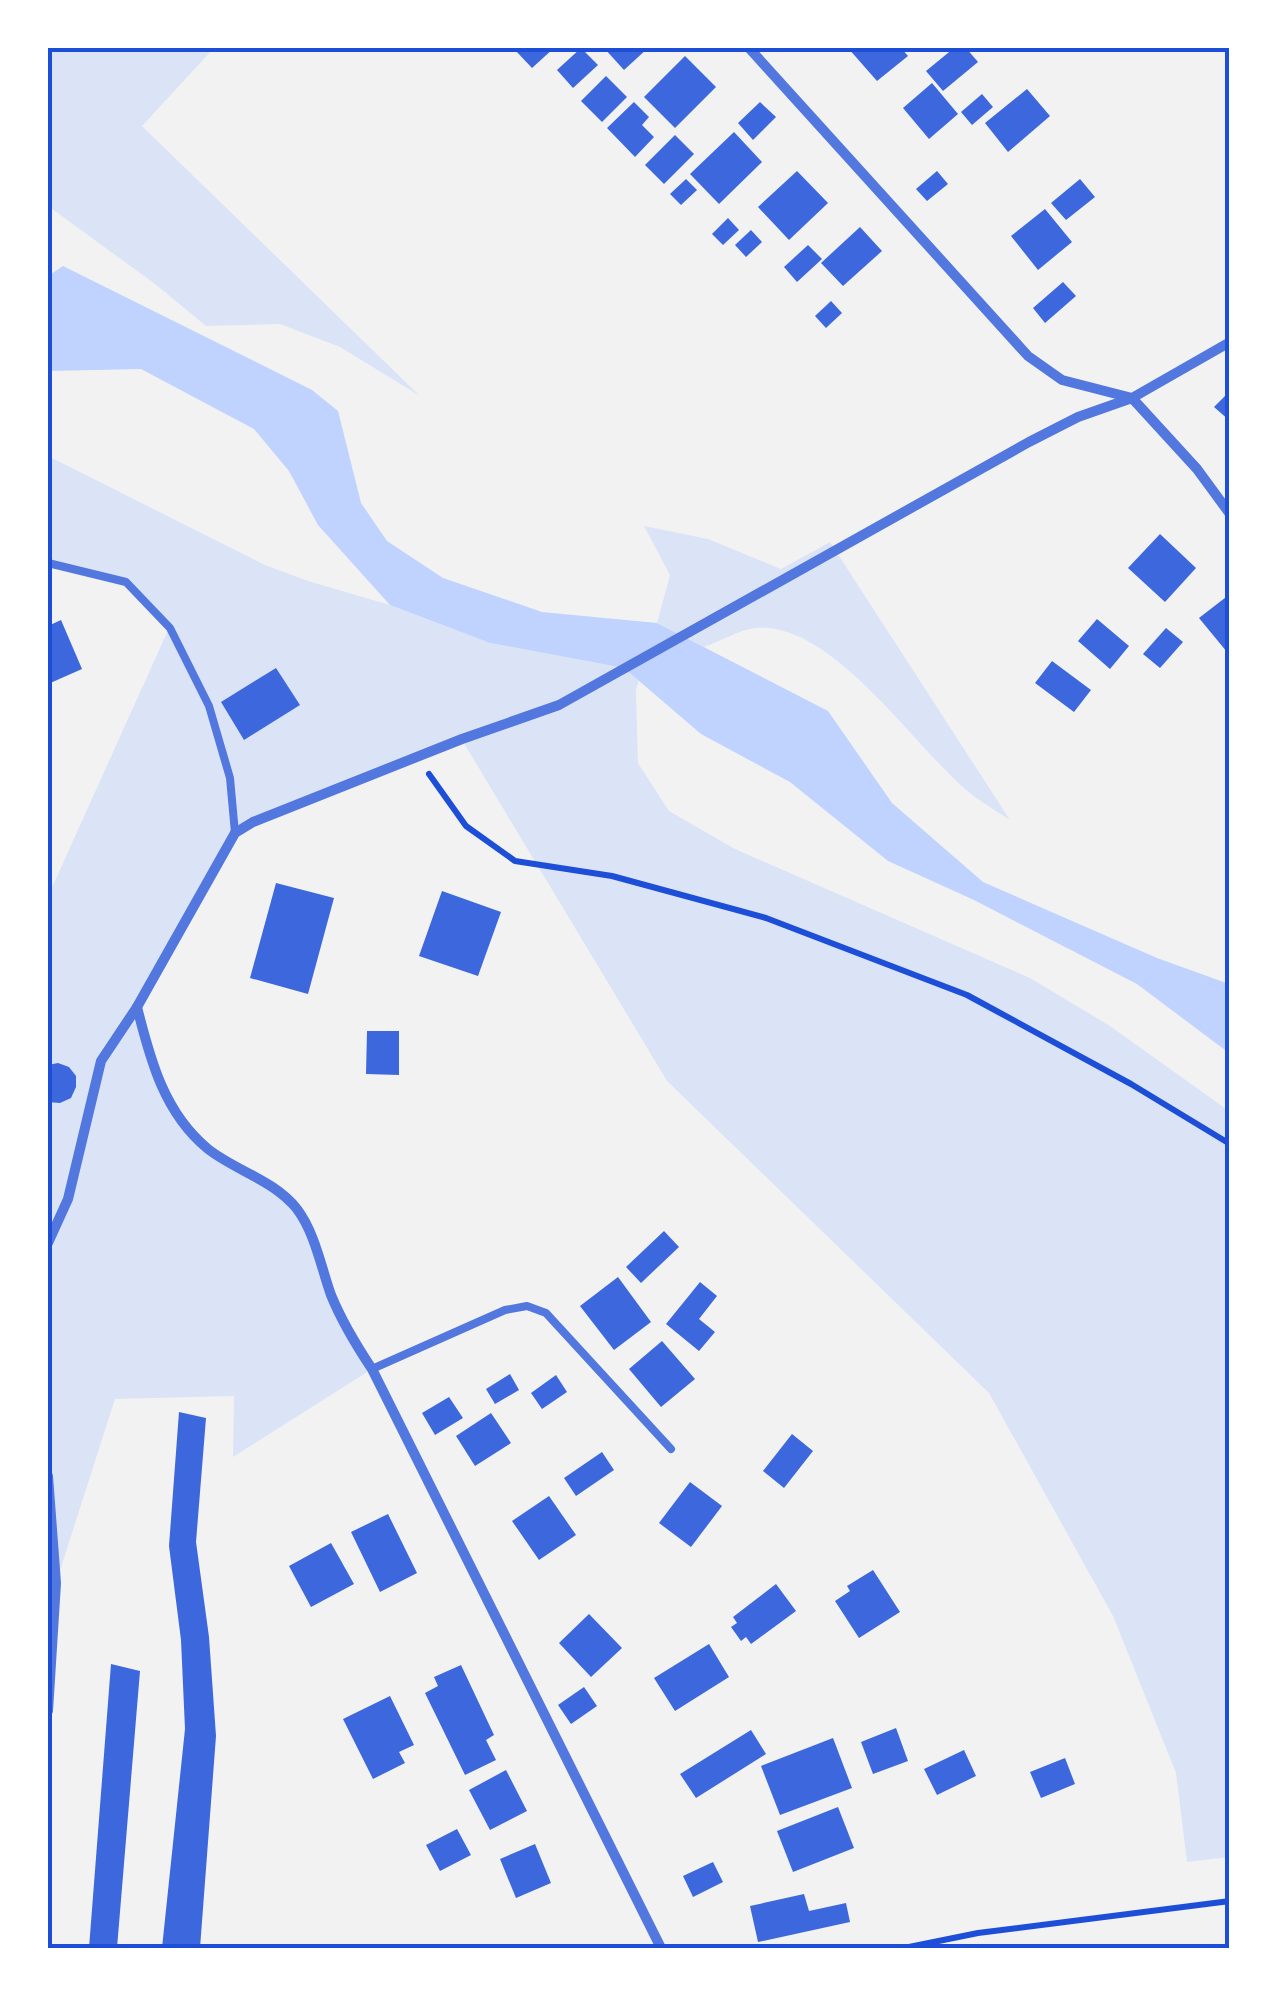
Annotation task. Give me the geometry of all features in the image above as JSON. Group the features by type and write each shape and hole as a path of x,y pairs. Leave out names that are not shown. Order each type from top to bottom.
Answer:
{"street":[{"path":"749,48 1028,356 1062,380 1132,398 1197,469 1230,514"},
{"path":"48,1243 68,1199 101,1061 137,1007 235,833 253,822 419,756 559,705 1078,416 1132,398 1230,342"},
{"path":"137,1007 152,1065 175,1113 208,1149 279,1191 298,1211 347,1332 372,1369 662,1948"},
{"path":"48,1476 54,1520 48,1710"}],"lane":[{"path":"48,563 126,582 170,628 209,706 230,778 235,833"},
{"path":"372,1369 505,1310 527,1306 546,1313 671,1449"}],"path":[{"path":"419,756 466,826 516,860 612,876 766,918 968,995 1230,1144"},
{"path":"904,1948 978,1932 1230,1900"}],"shaded area":[{"path":"48,48 214,48 142,126 420,396 340,347 280,324 206,326 48,206"},
{"path":"48,456 265,565 308,581 390,605 490,643 624,668 639,681 638,763 669,811 735,849 1030,978 1110,1026 1229,1111 1229,1857 1187,1862 1176,1773 1113,1616 989,1393 667,1081 462,740 235,833 137,1007 175,1113 208,1149 279,1191 298,1211 331,1294 372,1369 233,1457 234,1396 115,1399 56,1583 48,1583 48,891 169,628 126,583 48,563"},
{"path":"644,526 708,539 781,569 830,542 1010,820 965,789 869,689 812,643 783,631 755,628 704,647 657,623 670,575"}],"water":[{"path":"63,266 312,390 338,411 361,503 387,541 443,578 542,612 657,623 828,711 892,803 983,882 1157,958 1229,984 1229,1053 1137,984 974,900 888,861 790,782 701,734 624,668 490,643 390,605 318,525 289,471 254,429 141,369 48,371 48,276"}],"building":[{"path":"554,48 532,68 515,50"},
{"path":"581,48 598,65 573,88 557,70"},
{"path":"604,48 648,48 624,70"},
{"path":"848,48 901,48 908,56 877,81"},
{"path":"954,48 966,48 978,62 943,91 926,71"},
{"path":"685,56 716,87 675,128 644,97"},
{"path":"606,76 627,97 602,122 581,101"},
{"path":"932,83 958,114 929,139 903,108"},
{"path":"1027,89 1050,116 1008,152 985,123"},
{"path":"982,94 993,107 972,125 961,112"},
{"path":"634,102 649,117 642,125 654,137 635,157 607,128"},
{"path":"760,102 776,117 753,140 738,123"},
{"path":"734,132 762,162 719,204 690,174"},
{"path":"675,135 694,154 664,184 645,165"},
{"path":"797,171 828,203 789,240 758,207"},
{"path":"937,171 948,184 927,201 916,189"},
{"path":"686,179 697,190 681,205 670,194"},
{"path":"1080,179 1095,197 1066,220 1051,203"},
{"path":"1045,209 1072,242 1038,270 1011,236"},
{"path":"728,218 739,230 723,245 712,234"},
{"path":"860,227 882,251 843,286 821,263"},
{"path":"751,230 762,242 746,257 735,245"},
{"path":"808,245 822,259 797,282 784,267"},
{"path":"1063,282 1076,296 1045,323 1033,308"},
{"path":"831,301 842,313 826,328 815,316"},
{"path":"1230,391 1230,421 1214,407"},
{"path":"1160,534 1196,568 1165,602 1128,568"},
{"path":"1230,594 1230,650 1227,652 1199,618"},
{"path":"1097,619 1129,646 1110,669 1078,641"},
{"path":"61,620 82,669 48,684 48,626"},
{"path":"1166,628 1183,642 1160,668 1143,654"},
{"path":"1052,661 1091,690 1074,712 1035,683"},
{"path":"276,668 300,705 244,740 221,702"},
{"path":"276,883 334,898 308,994 250,978"},
{"path":"442,891 501,912 478,976 419,956"},
{"path":"367,1031 399,1031 399,1075 366,1074"},
{"path":"48,1065 69,1067 76,1076 76,1087 71,1098 60,1103 48,1102"},
{"path":"664,1231 679,1247 641,1283 626,1267"},
{"path":"618,1277 651,1322 614,1350 580,1306"},
{"path":"700,1282 717,1296 699,1319 715,1332 699,1351 666,1324"},
{"path":"662,1341 695,1379 661,1407 629,1369"},
{"path":"510,1374 519,1390 495,1404 486,1389"},
{"path":"556,1375 567,1392 542,1409 531,1393"},
{"path":"449,1397 463,1418 435,1435 422,1413"},
{"path":"179,1412 206,1418 196,1542 209,1637 216,1736 200,1948 162,1948 185,1729 181,1640 169,1546"},
{"path":"491,1413 511,1443 475,1466 456,1436"},
{"path":"792,1434 813,1451 784,1488 763,1471"},
{"path":"602,1452 614,1470 576,1496 564,1478"},
{"path":"690,1482 722,1506 691,1547 659,1523"},
{"path":"549,1496 576,1535 539,1560 512,1521"},
{"path":"388,1514 417,1573 380,1592 351,1532"},
{"path":"331,1543 354,1584 311,1607 289,1566"},
{"path":"873,1570 900,1612 859,1638 835,1601 850,1591 847,1586"},
{"path":"776,1584 796,1611 751,1644 746,1637 741,1641 731,1627 737,1623 733,1617"},
{"path":"589,1614 622,1648 591,1677 559,1643"},
{"path":"709,1644 729,1677 675,1711 654,1678"},
{"path":"111,1664 140,1671 117,1948 89,1948"},
{"path":"461,1665 494,1735 486,1740 496,1760 465,1775 425,1693 438,1686 434,1677"},
{"path":"584,1687 597,1706 571,1724 558,1705"},
{"path":"390,1696 414,1745 399,1752 405,1763 373,1779 343,1719"},
{"path":"896,1728 908,1761 873,1774 861,1742"},
{"path":"751,1730 766,1754 696,1798 680,1774"},
{"path":"833,1738 852,1788 780,1815 761,1766"},
{"path":"964,1750 976,1776 937,1795 924,1769"},
{"path":"1065,1758 1075,1784 1041,1798 1030,1772"},
{"path":"506,1770 527,1811 490,1830 469,1790"},
{"path":"838,1807 854,1848 793,1872 777,1831"},
{"path":"457,1829 471,1855 440,1871 426,1845"},
{"path":"535,1844 551,1883 516,1898 500,1859"},
{"path":"713,1862 723,1882 693,1897 683,1876"},
{"path":"804,1894 809,1911 846,1903 850,1922 758,1942 750,1906"}]}
